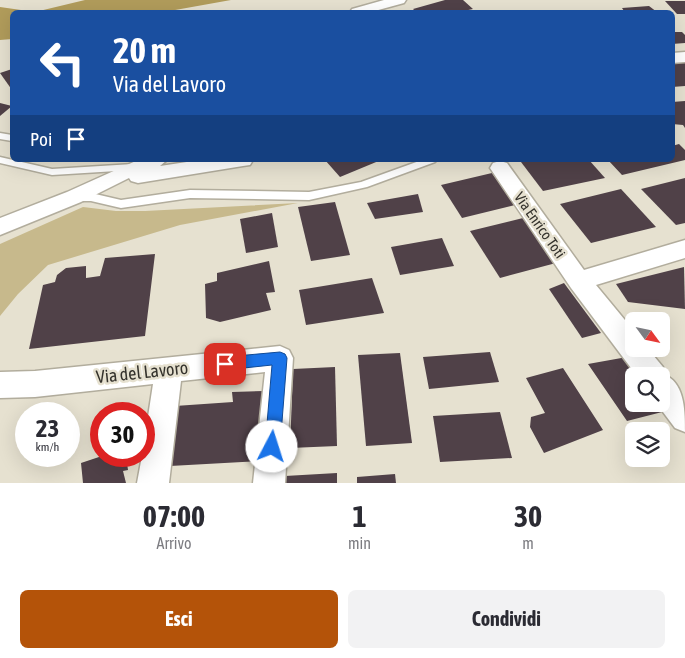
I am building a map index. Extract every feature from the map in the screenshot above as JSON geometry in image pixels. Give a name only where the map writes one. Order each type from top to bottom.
[{"type":"street","points":[[364,10],[399,0]]},
{"type":"street","points":[[0,227],[135,167],[209,163]]},
{"type":"street","points":[[80,193],[164,164]]},
{"type":"street","name":"Via Enrico Toti","points":[[500,168],[579,281],[646,367]]},
{"type":"street","points":[[579,281],[685,249]]},
{"type":"street","name":"Via del Lavoro","points":[[0,385],[35,384],[280,358],[269,483]]},
{"type":"street","points":[[154,483],[169,369]]},
{"type":"street","points":[[670,399],[685,418]]},
{"type":"lane","points":[[0,160],[52,172],[135,167]]},
{"type":"lane","points":[[80,193],[122,204],[190,194],[309,196],[363,185],[426,162]]},
{"type":"shaded area","points":[[85,0],[231,0],[175,10],[43,10]]},
{"type":"shaded area","points":[[0,7],[21,10],[10,10],[10,39],[0,40]]},
{"type":"shaded area","points":[[298,203],[180,225],[48,265],[18,294],[0,316],[0,244],[83,207],[116,211],[145,211]]},
{"type":"building","points":[[445,0],[463,0],[473,9],[414,10]]},
{"type":"building","points":[[665,1],[685,1],[685,14],[677,14]]},
{"type":"building","points":[[649,6],[654,10],[623,10],[622,8]]},
{"type":"building","points":[[675,32],[682,32],[685,35],[685,43],[675,44]]},
{"type":"building","points":[[675,62],[685,62],[685,86],[675,87]]},
{"type":"building","points":[[10,70],[10,87],[0,73]]},
{"type":"building","points":[[685,101],[685,128],[683,125],[675,124],[675,102]]},
{"type":"building","points":[[0,103],[10,106],[10,108],[0,116]]},
{"type":"building","points":[[679,144],[685,150],[685,160],[622,175],[610,162],[675,162],[675,145]]},
{"type":"building","points":[[327,162],[376,162],[340,177]]},
{"type":"building","points":[[521,162],[591,162],[605,178],[543,191]]},
{"type":"building","points":[[492,173],[515,205],[462,218],[441,185]]},
{"type":"building","points":[[685,178],[685,223],[676,225],[641,189]]},
{"type":"building","points":[[621,189],[656,227],[591,243],[560,204]]},
{"type":"building","points":[[418,194],[423,212],[375,219],[367,203]]},
{"type":"building","points":[[335,202],[350,255],[311,261],[298,207]]},
{"type":"building","points":[[272,213],[278,247],[246,253],[240,219]]},
{"type":"building","points":[[523,218],[556,263],[500,278],[470,231]]},
{"type":"building","points":[[442,238],[454,266],[400,275],[391,247]]},
{"type":"building","points":[[155,254],[145,336],[29,349],[43,285],[55,282],[57,275],[66,268],[86,266],[86,278],[100,276],[105,258]]},
{"type":"building","points":[[269,261],[275,292],[266,293],[271,310],[220,322],[206,318],[205,284],[217,281],[217,273]]},
{"type":"building","points":[[684,267],[685,309],[628,302],[616,284]]},
{"type":"building","points":[[372,278],[384,313],[306,325],[299,290]]},
{"type":"building","points":[[564,283],[601,333],[582,338],[549,289]]},
{"type":"building","points":[[490,352],[499,382],[429,389],[423,357]]},
{"type":"building","points":[[400,353],[412,443],[366,446],[358,355]]},
{"type":"building","points":[[628,358],[635,367],[625,367],[625,412],[662,412],[627,421],[588,364]]},
{"type":"building","points":[[335,367],[337,446],[290,448],[293,369]]},
{"type":"building","points":[[563,368],[603,430],[544,453],[530,427],[531,417],[545,413],[526,378]]},
{"type":"building","points":[[264,391],[261,461],[170,466],[175,406],[233,402],[232,392]]},
{"type":"building","points":[[500,412],[512,458],[440,462],[433,416]]},
{"type":"building","points":[[90,460],[90,467],[128,467],[128,470],[123,471],[126,483],[83,483],[81,463]]},
{"type":"building","points":[[337,473],[337,483],[285,483],[285,476]]},
{"type":"building","points":[[395,474],[396,483],[357,483],[357,477]]},
{"type":"route","points":[[225,364],[280,358],[272,447]]}]
